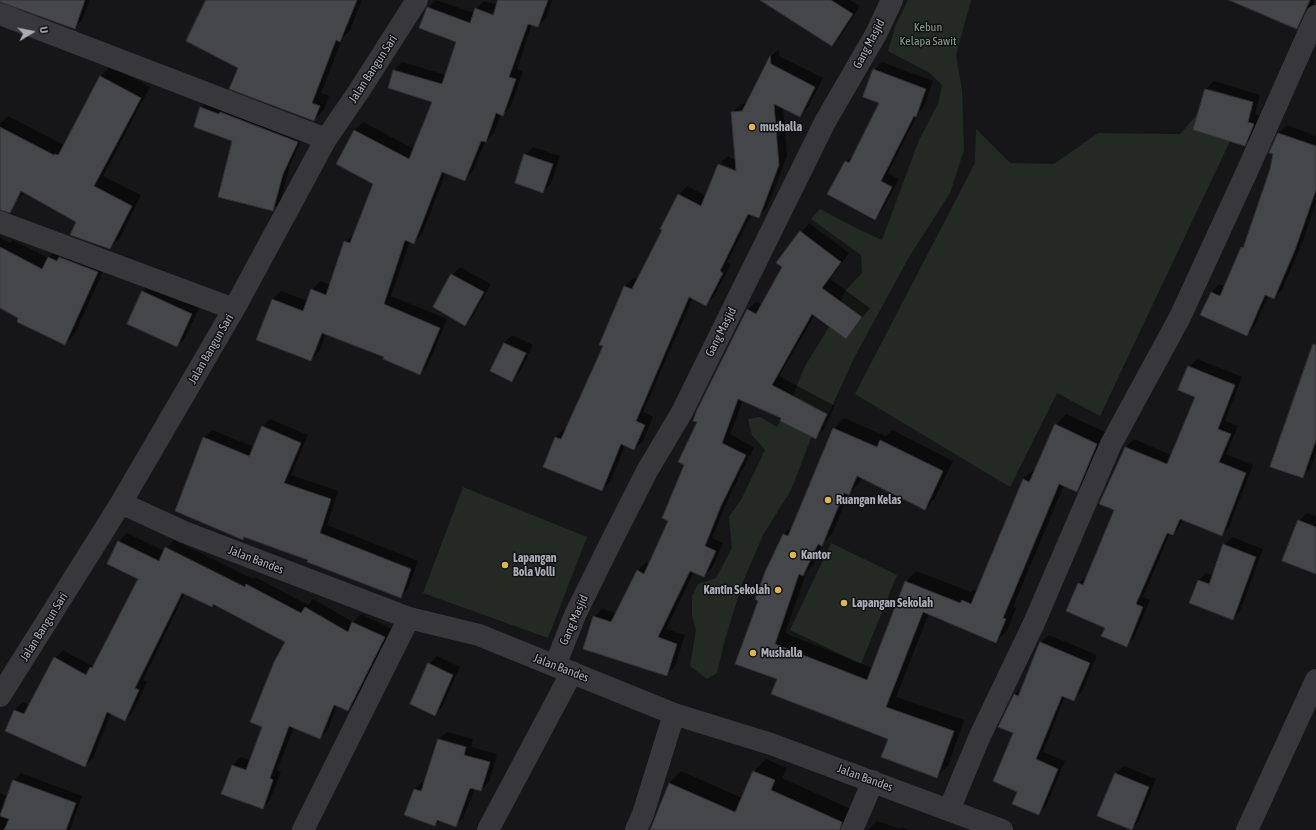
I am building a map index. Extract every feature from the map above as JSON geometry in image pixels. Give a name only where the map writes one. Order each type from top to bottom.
[{"type":"street","name":"Jalan Bangun Sari","points":[[0,696],[121,503],[234,310],[326,139],[359,91],[417,0]]},
{"type":"street","name":"Gang Masjid","points":[[488,830],[563,669],[575,615],[646,471],[682,412],[825,122],[876,34],[892,0]]},
{"type":"street","points":[[0,14],[326,139]]},
{"type":"street","points":[[949,810],[979,738],[1034,623],[1112,444],[1180,317],[1316,16]]},
{"type":"street","points":[[0,222],[234,310]]},
{"type":"street","name":"Jalan Bandes","points":[[121,503],[184,532],[409,618],[479,635],[674,714],[771,744],[1002,830]]},
{"type":"street","points":[[303,830],[409,618]]},
{"type":"street","points":[[1247,830],[1316,680]]},
{"type":"street","points":[[636,830],[643,814],[674,714]]},
{"type":"street","points":[[852,830],[873,781]]},
{"type":"green space","name":"Kebun Kelapa Sawit","points":[[908,0],[971,0],[956,55],[962,90],[964,150],[950,193],[909,257],[854,358],[828,415],[811,438],[791,490],[763,535],[742,584],[724,643],[717,673],[707,679],[690,666],[696,630],[692,616],[692,596],[698,584],[716,578],[732,548],[729,517],[742,498],[765,450],[752,435],[748,419],[760,417],[777,427],[787,411],[804,368],[829,327],[845,291],[862,273],[861,255],[811,219],[820,209],[882,240],[919,140],[938,104],[942,85],[930,73],[888,51],[895,27]]},
{"type":"green space","points":[[1209,88],[1249,101],[1100,416],[1057,393],[1010,487],[855,394],[975,163],[976,129],[1010,163],[1054,164],[1098,133],[1180,134],[1206,104]]},
{"type":"green space","name":"Lapangan Bola Volli","points":[[463,487],[587,537],[548,638],[423,593]]},
{"type":"green space","name":"Lapangan Sekolah","points":[[831,543],[897,575],[861,664],[790,630]]},
{"type":"building","points":[[0,0],[85,0],[75,29],[0,2]]},
{"type":"building","points":[[206,0],[357,0],[340,42],[336,40],[312,103],[320,106],[314,121],[229,89],[238,68],[186,41]]},
{"type":"building","points":[[498,0],[548,0],[538,27],[528,24],[509,77],[516,79],[503,116],[496,113],[486,142],[481,141],[465,181],[442,172],[414,244],[405,240],[384,304],[440,328],[420,375],[383,359],[384,357],[322,333],[311,361],[256,340],[272,299],[303,311],[311,289],[326,295],[344,241],[350,243],[373,184],[336,164],[354,130],[409,159],[432,102],[388,88],[393,70],[442,84],[456,42],[419,28],[427,7],[470,23],[475,8],[493,15]]},
{"type":"building","points":[[760,0],[831,0],[853,14],[832,46]]},
{"type":"building","points":[[1229,0],[1310,0],[1297,29]]},
{"type":"building","points":[[770,56],[771,64],[815,87],[800,117],[774,104],[779,165],[759,218],[748,214],[720,271],[723,273],[706,306],[689,297],[636,421],[645,425],[634,450],[621,444],[602,491],[543,467],[555,437],[561,439],[603,346],[599,345],[624,286],[632,289],[662,230],[660,229],[678,194],[701,206],[718,164],[736,171],[731,112],[742,111]]},
{"type":"building","points":[[873,69],[926,89],[916,117],[914,116],[881,181],[892,187],[875,220],[827,194],[845,161],[849,163],[879,103],[863,97]]},
{"type":"building","points":[[100,76],[141,98],[94,186],[132,206],[110,249],[70,235],[76,222],[21,191],[10,213],[0,210],[0,127],[54,155],[58,155]]},
{"type":"building","points":[[1205,89],[1253,102],[1248,122],[1254,124],[1245,146],[1193,130]]},
{"type":"building","points":[[200,107],[219,114],[220,112],[298,142],[283,174],[273,211],[218,197],[232,141],[194,127]]},
{"type":"building","points":[[1278,133],[1316,146],[1316,190],[1295,250],[1274,299],[1265,295],[1247,336],[1200,315],[1211,292],[1220,296],[1241,247],[1243,248],[1270,169],[1273,154],[1269,153]]},
{"type":"building","points":[[524,154],[553,164],[543,193],[515,183]]},
{"type":"building","points":[[800,231],[841,262],[822,288],[862,317],[846,339],[812,314],[772,385],[827,414],[816,439],[780,421],[781,418],[738,399],[722,443],[746,455],[721,506],[705,546],[716,551],[704,577],[690,571],[658,637],[677,644],[667,676],[583,649],[593,616],[611,622],[637,570],[644,574],[668,521],[662,518],[684,465],[678,462],[697,422],[693,421],[697,410],[747,309],[756,314],[782,267],[776,263]]},
{"type":"building","points":[[0,247],[42,269],[48,257],[57,261],[59,257],[98,272],[65,345],[17,322],[18,318],[0,308]]},
{"type":"building","points":[[451,274],[484,292],[465,326],[433,307]]},
{"type":"building","points":[[142,291],[192,314],[177,347],[127,324]]},
{"type":"building","points":[[504,343],[526,353],[512,382],[490,371]]},
{"type":"building","points":[[1313,344],[1316,345],[1316,440],[1303,478],[1270,467]]},
{"type":"building","points":[[1188,366],[1235,385],[1218,429],[1231,434],[1219,462],[1246,473],[1222,536],[1180,519],[1173,535],[1167,533],[1136,604],[1143,607],[1127,647],[1101,636],[1105,628],[1066,611],[1078,583],[1083,585],[1114,510],[1099,504],[1125,447],[1167,464],[1195,397],[1178,390]]},
{"type":"building","points":[[1055,424],[1097,444],[1077,492],[1059,484],[1003,618],[1006,619],[996,643],[923,612],[886,707],[954,731],[937,778],[881,757],[888,739],[771,694],[777,679],[735,664],[758,601],[755,599],[765,572],[783,534],[788,536],[833,428],[877,447],[880,440],[943,471],[925,510],[857,476],[849,495],[844,493],[822,546],[818,544],[803,576],[799,574],[775,644],[867,680],[905,581],[960,603],[962,600],[971,604],[1023,479],[1029,482]]},
{"type":"building","points":[[262,426],[301,443],[284,483],[331,499],[320,533],[411,569],[401,598],[307,562],[308,560],[244,537],[243,540],[175,511],[203,437],[249,456]]},
{"type":"building","points":[[1298,520],[1316,527],[1316,574],[1282,561]]},
{"type":"building","points":[[118,541],[159,561],[165,547],[245,587],[246,584],[301,613],[305,607],[348,632],[352,622],[385,637],[348,711],[334,705],[320,739],[289,726],[270,778],[273,780],[263,809],[221,794],[232,765],[246,770],[262,727],[250,722],[274,662],[285,642],[213,604],[212,607],[182,593],[135,688],[139,690],[125,721],[107,712],[85,767],[5,731],[14,710],[24,714],[54,657],[86,675],[90,667],[92,668],[138,579],[107,564]]},
{"type":"building","points":[[1223,544],[1256,557],[1233,620],[1189,603],[1198,580],[1209,584]]},
{"type":"building","points":[[1040,642],[1090,663],[1074,701],[1062,696],[1036,759],[1058,769],[1039,815],[1012,804],[1017,792],[993,781],[1013,733],[998,727],[1014,694],[1018,696]]},
{"type":"building","points":[[428,663],[453,675],[435,716],[410,704]]},
{"type":"building","points":[[438,739],[466,747],[464,755],[490,762],[481,791],[470,788],[456,827],[437,820],[435,826],[404,815],[414,789],[421,791]]},
{"type":"building","points":[[753,771],[775,780],[771,790],[842,822],[840,830],[650,830],[669,783],[735,812]]},
{"type":"building","points":[[1115,773],[1149,787],[1132,830],[1097,816]]},
{"type":"building","points":[[13,780],[76,803],[66,830],[4,830],[9,819],[0,816]]},
{"type":"place","name":"mushalla","points":[[752,127]]},
{"type":"place","name":"Ruangan Kelas","points":[[828,500]]},
{"type":"place","name":"Kantor","points":[[793,555]]},
{"type":"place","name":"Lapangan Bola Volli","points":[[505,565]]},
{"type":"place","name":"Kantin Sekolah","points":[[778,590]]},
{"type":"place","name":"Lapangan Sekolah","points":[[844,603]]},
{"type":"place","name":"Mushalla","points":[[753,653]]}]
